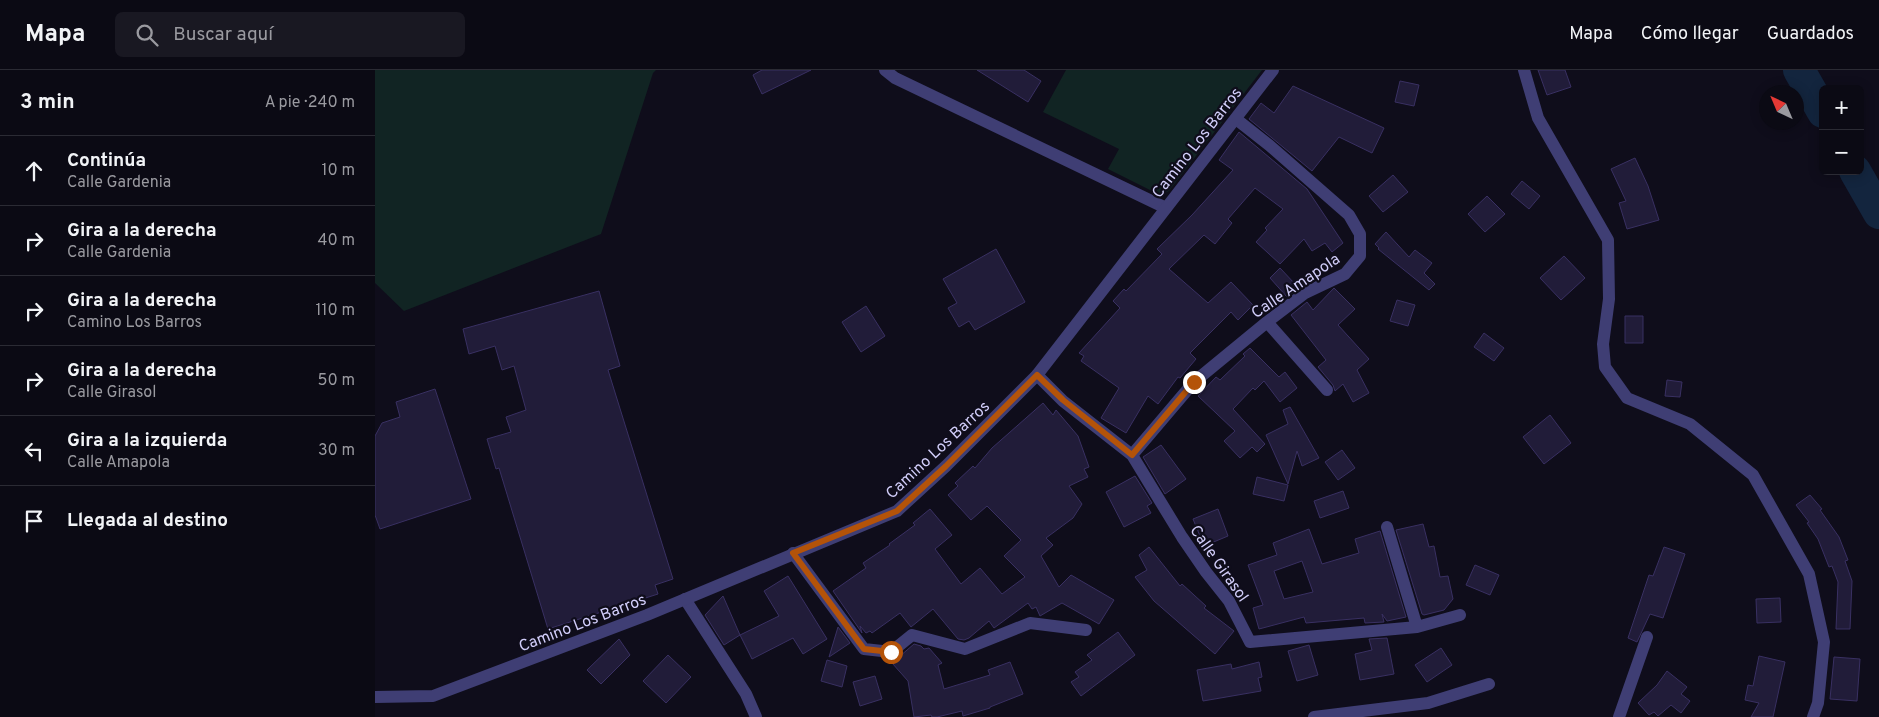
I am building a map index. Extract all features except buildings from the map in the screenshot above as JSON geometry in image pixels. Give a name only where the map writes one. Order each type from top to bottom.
[{"type":"street","points":[[885,70],[895,78],[1166,208]]},
{"type":"street","name":"Camino Los Barros","points":[[375,697],[433,696],[647,616],[793,553],[897,511],[946,466],[1037,375],[1273,70]]},
{"type":"street","points":[[1524,70],[1538,118],[1608,240],[1609,299],[1603,344],[1605,368],[1627,398],[1690,424],[1753,475],[1809,574],[1825,642],[1818,703],[1813,717]]},
{"type":"street","name":"Calle Amapola","points":[[1132,455],[1194,382],[1305,293],[1345,274],[1361,256],[1360,234],[1349,215],[1269,145],[1236,119]]},
{"type":"street","points":[[1267,322],[1327,390]]},
{"type":"street","name":"Calle Girasol","points":[[1037,375],[1063,400],[1132,455],[1182,537],[1229,601],[1250,642],[1417,628],[1460,615]]},
{"type":"street","points":[[1387,528],[1417,628]]},
{"type":"street","points":[[793,553],[864,649],[891,652],[912,635],[965,649],[1029,623],[1086,630]]},
{"type":"street","points":[[685,600],[746,694],[756,717]]},
{"type":"street","points":[[1619,717],[1647,637]]},
{"type":"street","points":[[1314,717],[1428,703],[1489,684]]},
{"type":"green space","points":[[375,70],[656,70],[653,73],[601,234],[404,311],[375,283]]},
{"type":"green space","points":[[1066,70],[1262,70],[1169,191],[1163,194],[1156,193],[1108,169],[1119,149],[1043,112]]},
{"type":"waterway","points":[[1799,70],[1819,105]]},
{"type":"waterway","points":[[1857,175],[1879,213]]},
{"type":"route","points":[[891,652],[864,649],[793,553],[897,511],[946,466],[1037,375],[1063,400],[1132,455],[1194,382]]}]
